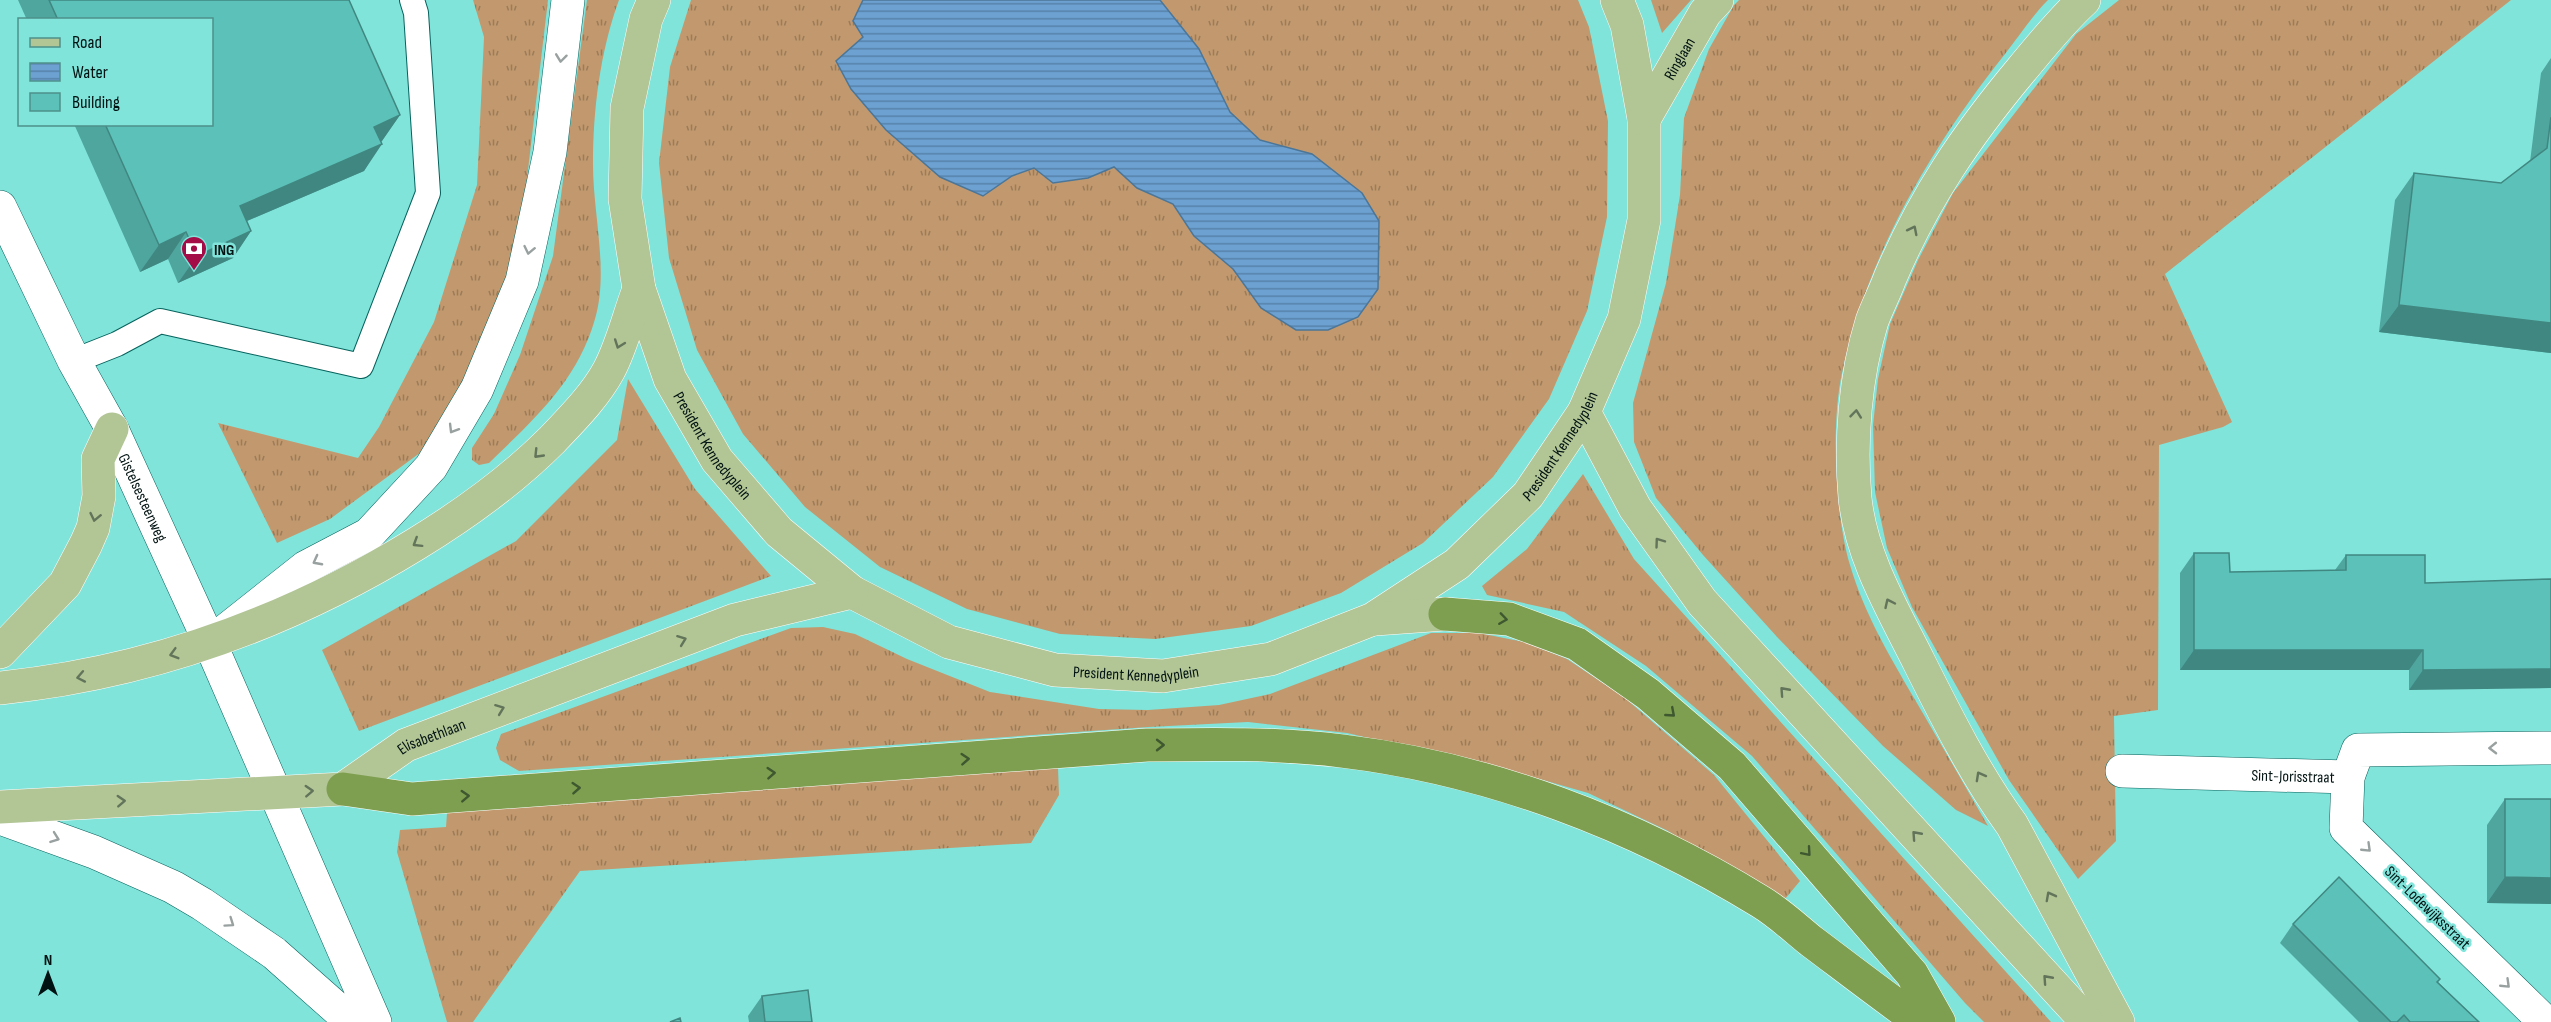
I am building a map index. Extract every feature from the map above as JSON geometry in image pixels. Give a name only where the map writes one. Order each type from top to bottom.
[{"type":"highway","points":[[1445,614],[1509,619],[1577,644],[1648,694],[1732,766],[1912,974],[1938,1022]]},
{"type":"highway","points":[[343,789],[412,799],[1148,745],[1249,744],[1343,751],[1453,771],[1559,802],[1652,842],[1763,903],[1920,1022]]},
{"type":"main road","points":[[210,643],[306,567],[369,534],[430,467],[477,389],[522,281],[550,152],[568,0]]},
{"type":"main road","name":"President Kennedyplein","points":[[654,0],[646,19],[627,108],[625,199],[639,289],[670,379],[717,460],[779,532],[852,592],[949,642],[1054,670],[1164,676],[1271,659],[1373,619],[1457,564],[1528,495],[1584,412],[1624,319],[1644,220],[1644,119],[1627,25],[1617,0]]},
{"type":"main road","name":"Ringlaan","points":[[1644,119],[1705,13],[1717,0]]},
{"type":"main road","points":[[2085,0],[2064,18],[1989,108],[1938,182],[1902,250],[1872,321],[1860,377],[1855,424],[1855,499],[1868,557],[1895,615],[1949,721],[1993,799],[2012,825],[2118,1022]]},
{"type":"main road","name":"Gistelsesteenweg","points":[[0,207],[74,361],[112,429],[210,643],[375,1022]]},
{"type":"main road","points":[[0,688],[44,684],[112,670],[210,643],[261,624],[365,575],[467,512],[526,466],[579,412],[609,370],[639,289]]},
{"type":"main road","points":[[1584,412],[1635,508],[1702,602],[2087,1022]]},
{"type":"main road","points":[[0,652],[65,584],[86,544],[93,528],[99,496],[98,459],[112,429]]},
{"type":"main road","name":"Elisabethlaan","points":[[343,789],[406,745],[735,620],[852,592]]},
{"type":"main road","points":[[1373,619],[1445,614]]},
{"type":"main road","name":"Sint-Jorisstraat","points":[[2122,771],[2348,777],[2358,750],[2551,748]]},
{"type":"main road","name":"Sint-Lodewijksstraat","points":[[2348,777],[2346,828],[2545,1022]]},
{"type":"main road","points":[[0,807],[343,789]]},
{"type":"main road","points":[[0,818],[94,852],[192,898],[274,953],[352,1022]]},
{"type":"lane","points":[[74,361],[117,344],[160,321],[361,366],[428,193],[417,13],[412,0]]},
{"type":"green space","points":[[473,0],[548,0],[520,238],[510,273],[470,376],[428,447],[330,519],[277,543],[218,423],[358,458],[379,427],[434,322],[477,185],[484,37]]},
{"type":"green space","points":[[587,0],[619,0],[602,61],[594,123],[593,165],[601,263],[599,301],[595,319],[577,362],[552,398],[489,463],[479,465],[472,460],[472,448],[494,414],[520,355],[553,256]]},
{"type":"green space","points":[[691,0],[1578,0],[1589,27],[1608,121],[1607,217],[1587,311],[1549,399],[1493,477],[1423,543],[1341,593],[1251,626],[1155,639],[1060,634],[967,609],[880,567],[805,507],[743,434],[697,350],[669,258],[659,163],[670,67]]},
{"type":"green space","points":[[1651,0],[1691,0],[1662,33]]},
{"type":"green space","points":[[1739,0],[2048,0],[2026,26],[1952,127],[1905,204],[1885,245],[1853,330],[1842,373],[1836,417],[1836,469],[1841,521],[1856,583],[1886,650],[1988,826],[1956,810],[1883,746],[1778,638],[1703,555],[1656,498],[1634,442],[1633,403],[1666,283],[1680,195],[1684,118],[1709,49]]},
{"type":"green space","points":[[2119,0],[2511,0],[2165,274],[2232,422],[2223,427],[2159,445],[2158,710],[2114,716],[2116,841],[2078,879],[2009,780],[1912,607],[1887,548],[1875,492],[1873,425],[1878,379],[1890,324],[1918,260],[1953,193],[2076,34]]},
{"type":"green space","points":[[628,379],[695,489],[771,576],[359,731],[322,650],[516,541],[617,440]]},
{"type":"green space","points":[[1583,474],[1634,559],[2051,1022],[1984,1022],[1965,1003],[1752,756],[1646,666],[1564,612],[1487,595],[1482,586],[1527,549]]},
{"type":"green space","points":[[823,627],[855,634],[907,659],[990,692],[1099,709],[1148,710],[1219,705],[1270,694],[1431,633],[1479,633],[1524,642],[1567,659],[1625,698],[1714,775],[1800,881],[1785,899],[1666,830],[1588,793],[1508,770],[1347,733],[1248,722],[519,771],[500,760],[496,748],[501,734],[791,628]]},
{"type":"green space","points":[[1058,767],[1059,795],[1031,843],[580,871],[473,1022],[447,1022],[397,852],[400,830],[446,827],[447,813]]},
{"type":"water","points":[[863,0],[1160,0],[1199,49],[1230,112],[1260,140],[1312,154],[1362,193],[1379,221],[1378,289],[1358,317],[1328,330],[1296,330],[1261,308],[1233,269],[1194,236],[1173,204],[1137,188],[1114,167],[1088,178],[1053,183],[1034,168],[1012,176],[983,196],[940,177],[886,130],[851,89],[836,61],[863,37],[853,21]]},
{"type":"building","points":[[49,0],[349,0],[400,115],[374,127],[382,144],[240,206],[251,231],[197,256],[186,232],[159,245],[106,126],[213,126],[213,18],[57,18]]},
{"type":"building","points":[[2551,117],[2551,323],[2399,305],[2414,173],[2501,183],[2547,148]]},
{"type":"building","points":[[2194,553],[2229,553],[2230,572],[2346,570],[2346,555],[2425,555],[2425,583],[2551,579],[2551,669],[2423,670],[2423,650],[2194,650]]},
{"type":"building","points":[[2505,799],[2551,799],[2551,878],[2505,877]]},
{"type":"building","points":[[2339,877],[2440,979],[2437,982],[2479,1022],[2410,1022],[2404,1015],[2397,1022],[2391,1022],[2293,924]]},
{"type":"building","points":[[808,990],[812,1022],[765,1022],[762,996]]},
{"type":"place","name":"ING","points":[[194,272]]}]
